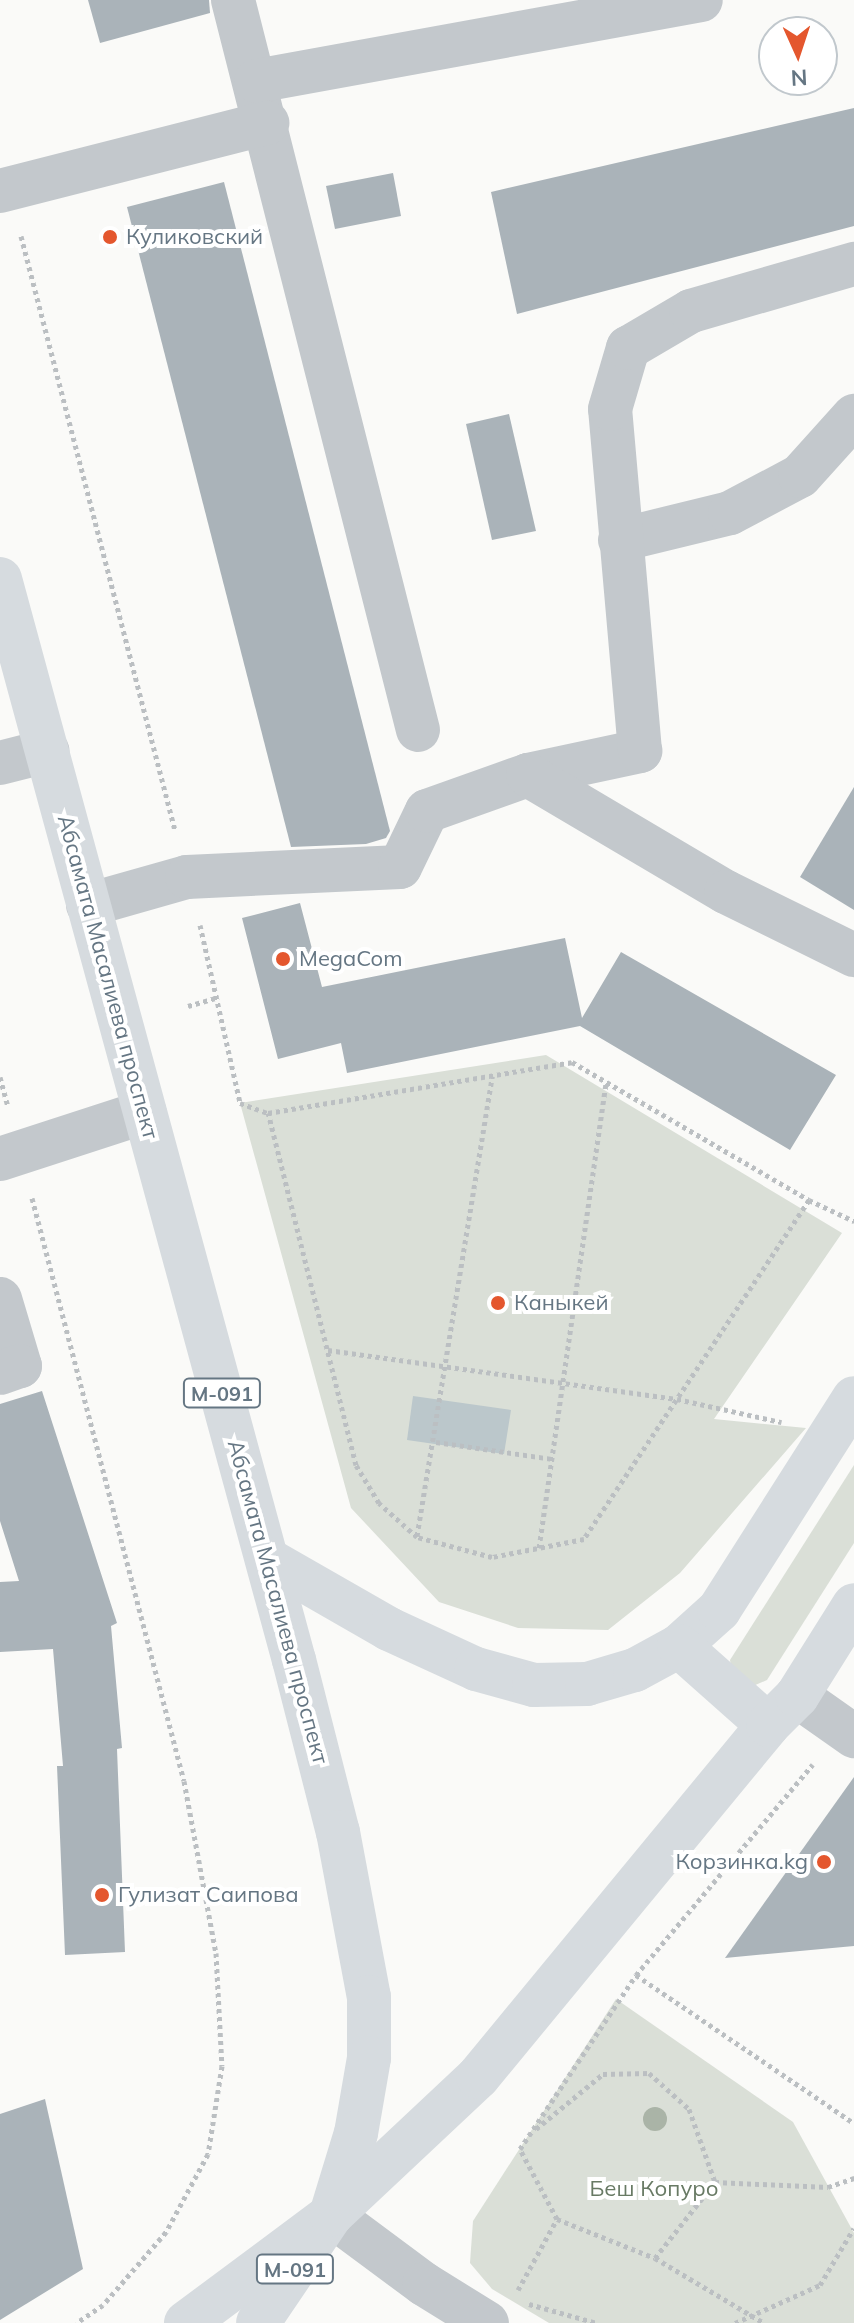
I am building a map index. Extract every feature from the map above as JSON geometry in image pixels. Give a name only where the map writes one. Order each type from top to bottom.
[{"type":"main road","name":"Абсамата Масалиева проспект","points":[[0,579],[267,1559],[338,1832],[369,1997],[367,2073],[356,2133],[331,2215]]},
{"type":"main road","points":[[267,1559],[389,1629],[476,1669],[534,1685],[599,1680],[635,1670],[679,1646],[719,1610],[761,1552],[854,1398]]},
{"type":"main road","points":[[186,2323],[331,2215],[478,2077],[783,1710],[854,1605]]},
{"type":"main road","points":[[679,1646],[783,1710]]},
{"type":"main road","name":"М-091","points":[[258,2323],[331,2215]]},
{"type":"street","points":[[233,0],[267,123],[337,424],[418,730]]},
{"type":"street","points":[[256,81],[701,0]]},
{"type":"street","points":[[4,190],[267,123]]},
{"type":"street","points":[[88,905],[187,877],[400,867],[427,811],[528,775],[640,751],[610,409],[628,348],[691,311],[854,264]]},
{"type":"street","points":[[620,540],[730,513],[800,476],[854,416]]},
{"type":"street","points":[[0,763],[47,751]]},
{"type":"street","points":[[528,775],[726,892],[854,955]]},
{"type":"street","points":[[10,1155],[145,1112]]},
{"type":"street","points":[[0,1299],[20,1366],[0,1373]]},
{"type":"street","points":[[783,1710],[849,1732]]},
{"type":"street","points":[[331,2215],[424,2284],[508,2309]]},
{"type":"path","points":[[4,190],[219,997],[240,1103],[268,1113],[572,1062],[809,1200],[854,1221]]},
{"type":"path","points":[[188,1006],[219,997]]},
{"type":"path","points":[[417,1537],[436,1442],[492,1076]]},
{"type":"path","points":[[0,1077],[10,1155],[184,1781],[216,1953],[222,2066],[208,2154],[166,2232],[103,2305],[76,2323]]},
{"type":"path","points":[[539,1548],[606,1081]]},
{"type":"path","points":[[268,1113],[356,1465],[379,1503],[417,1537],[492,1557],[584,1539],[809,1200]]},
{"type":"path","points":[[328,1350],[677,1399],[792,1425]]},
{"type":"path","points":[[436,1442],[552,1459]]},
{"type":"path","points":[[764,2323],[655,2258],[557,2219],[520,2149],[636,1975],[849,1732]]},
{"type":"path","points":[[636,1975],[854,2123]]},
{"type":"path","points":[[530,2134],[603,2074],[649,2073],[689,2109],[715,2182]]},
{"type":"path","points":[[715,2182],[828,2187],[854,2178]]},
{"type":"path","points":[[655,2258],[715,2182]]},
{"type":"path","points":[[557,2219],[508,2309],[597,2323]]},
{"type":"path","points":[[735,2323],[820,2285],[854,2228]]},
{"type":"green space","points":[[546,1055],[842,1233],[714,1419],[806,1428],[680,1573],[608,1630],[518,1628],[439,1602],[351,1508],[240,1103]]},
{"type":"green space","points":[[854,1465],[854,1543],[767,1680],[753,1686],[732,1672],[730,1660]]},
{"type":"green space","name":"Беш Копуро","points":[[616,1999],[793,2122],[854,2233],[854,2323],[549,2323],[492,2289],[470,2263],[473,2221]]},
{"type":"shaded area","points":[[413,1396],[511,1410],[504,1454],[407,1440]]},
{"type":"building","points":[[88,0],[209,0],[210,13],[100,43]]},
{"type":"building","points":[[854,108],[854,226],[517,314],[491,192]]},
{"type":"building","points":[[393,173],[401,216],[335,229],[326,186]]},
{"type":"building","points":[[224,182],[390,831],[386,838],[366,844],[291,847],[127,207]]},
{"type":"building","points":[[509,414],[536,531],[492,540],[466,424]]},
{"type":"building","points":[[854,787],[854,910],[800,877]]},
{"type":"building","points":[[300,903],[322,987],[565,938],[582,1018],[621,952],[836,1075],[790,1150],[580,1026],[347,1073],[341,1043],[278,1059],[242,918]]},
{"type":"building","points":[[42,1391],[117,1623],[111,1626],[122,1748],[117,1749],[125,1952],[65,1955],[57,1766],[63,1766],[53,1649],[0,1652],[0,1582],[19,1581],[0,1521],[0,1404]]},
{"type":"building","name":"Корзинка.kg","points":[[854,1777],[854,1946],[725,1958]]},
{"type":"building","points":[[45,2099],[83,2269],[0,2320],[0,2114]]},
{"type":"place","name":"Куликовский","points":[[110,237]]},
{"type":"place","name":"MegaCom","points":[[283,959]]},
{"type":"place","name":"Каныкей","points":[[498,1303]]},
{"type":"place","name":"Корзинка.kg","points":[[824,1862]]},
{"type":"place","name":"Гулизат Саипова","points":[[102,1895]]}]
